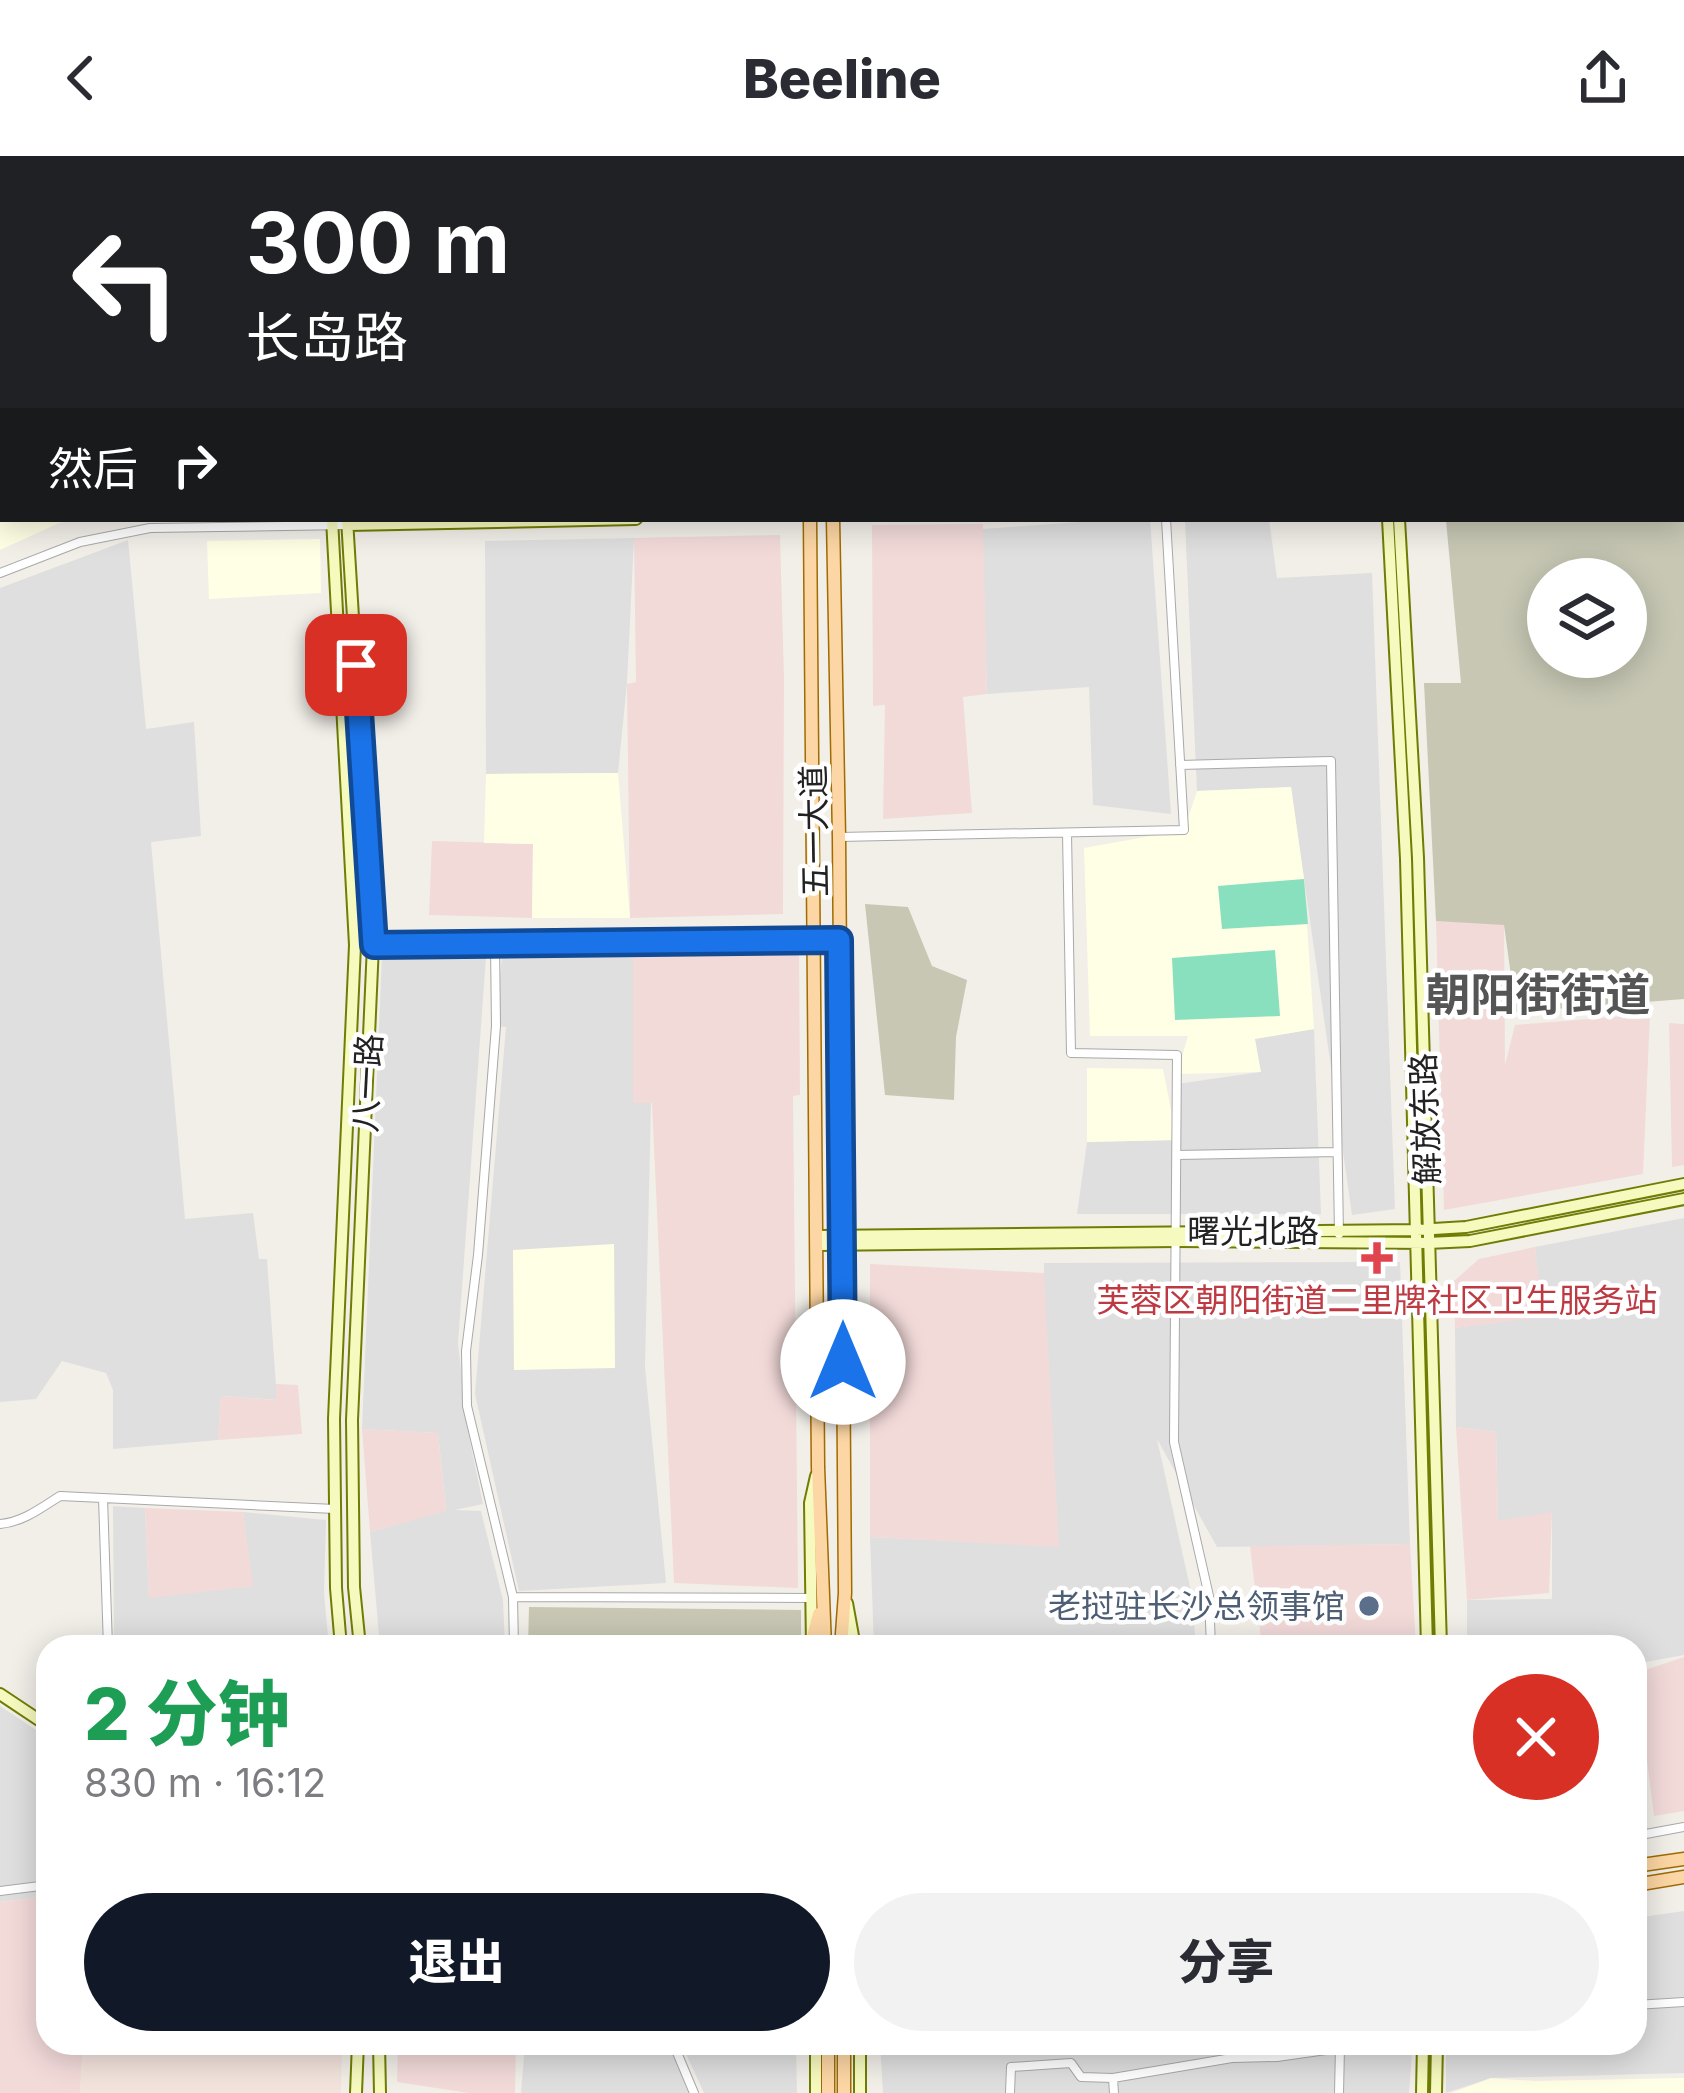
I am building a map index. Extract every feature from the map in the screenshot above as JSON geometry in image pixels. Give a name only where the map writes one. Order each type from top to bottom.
[{"type":"main road","name":"八一路","points":[[332,522],[355,945],[334,1419],[340,1635]]},
{"type":"main road","name":"八一路","points":[[348,522],[374,945],[352,1420],[359,1635]]},
{"type":"main road","name":"五一大道","points":[[810,522],[819,1635]]},
{"type":"main road","name":"五一大道","points":[[833,522],[845,1593],[842,1635]]},
{"type":"main road","name":"解放东路","points":[[1388,522],[1440,1635]]},
{"type":"main road","name":"解放东路","points":[[1400,522],[1418,858],[1422,1229]]},
{"type":"main road","points":[[374,945],[839,940]]},
{"type":"main road","name":"曙光北路","points":[[818,1240],[1339,1236],[1466,1227],[1684,1184]]},
{"type":"main road","name":"曙光北路","points":[[1339,1236],[1423,1244],[1470,1240],[1684,1199]]},
{"type":"main road","name":"解放东路","points":[[1423,1244],[1427,1635]]},
{"type":"main road","points":[[845,1593],[853,1635]]},
{"type":"main road","points":[[0,1694],[36,1718]]},
{"type":"main road","points":[[1647,1865],[1684,1859]]},
{"type":"main road","points":[[1647,1883],[1684,1877]]},
{"type":"main road","points":[[356,2093],[358,2055]]},
{"type":"main road","points":[[379,2055],[380,2093]]},
{"type":"main road","points":[[815,2055],[816,2093]]},
{"type":"main road","points":[[828,2055],[829,2093]]},
{"type":"main road","points":[[844,2055],[844,2093]]},
{"type":"main road","points":[[860,2055],[860,2093]]},
{"type":"main road","points":[[1422,2093],[1423,2055]]},
{"type":"main road","points":[[1436,2093],[1437,2055]]},
{"type":"street","points":[[0,573],[80,542],[150,527],[348,522]]},
{"type":"street","points":[[839,837],[1184,830],[1166,522]]},
{"type":"street","points":[[1180,765],[1331,760],[1339,1236]]},
{"type":"street","points":[[1067,832],[1071,1053],[1178,1055],[1174,1442],[1209,1596],[1211,1635]]},
{"type":"street","points":[[495,944],[496,1026],[466,1351],[466,1406],[513,1598],[514,1635]]},
{"type":"street","points":[[1177,1155],[1338,1153]]},
{"type":"street","points":[[0,1524],[12,1523],[60,1496],[335,1509]]},
{"type":"street","points":[[103,1498],[108,1635]]},
{"type":"street","points":[[513,1598],[817,1597]]},
{"type":"street","points":[[1647,1834],[1684,1827]]},
{"type":"street","points":[[0,1891],[36,1886]]},
{"type":"street","points":[[1647,2005],[1684,2002]]},
{"type":"street","points":[[678,2055],[694,2093]]},
{"type":"street","points":[[1010,2093],[1011,2067],[1071,2063],[1081,2077],[1113,2078],[1272,2055]]},
{"type":"street","points":[[1339,2093],[1340,2055]]},
{"type":"street","points":[[1113,2078],[1114,2093]]},
{"type":"shaded area","points":[[0,522],[64,522],[59,523],[0,550]]},
{"type":"shaded area","points":[[1150,522],[1171,814],[1093,805],[1089,687],[987,694],[982,529]]},
{"type":"shaded area","points":[[1185,522],[1269,522],[1277,578],[1372,573],[1395,1209],[1352,1215],[1291,787],[1197,791]]},
{"type":"shaded area","points":[[1446,522],[1684,522],[1684,999],[1516,1012],[1504,925],[1436,921],[1424,683],[1461,683]]},
{"type":"shaded area","points":[[983,524],[987,694],[963,697],[972,813],[883,819],[885,705],[873,706],[872,525]]},
{"type":"shaded area","points":[[780,535],[783,914],[630,918],[627,684],[636,682],[634,538]]},
{"type":"shaded area","points":[[634,538],[618,773],[486,774],[485,541]]},
{"type":"shaded area","points":[[320,539],[321,593],[209,599],[207,541]]},
{"type":"shaded area","points":[[128,540],[146,729],[194,722],[201,836],[151,842],[185,1219],[253,1213],[259,1259],[267,1259],[277,1400],[221,1396],[218,1440],[113,1449],[113,1390],[106,1373],[62,1361],[36,1399],[0,1402],[0,588]]},
{"type":"shaded area","points":[[618,773],[630,918],[532,918],[533,844],[484,843],[486,774]]},
{"type":"shaded area","points":[[1291,787],[1304,879],[1314,1029],[1255,1039],[1261,1072],[1177,1074],[1188,1036],[1090,1036],[1084,848],[1184,830],[1197,791]]},
{"type":"shaded area","points":[[432,841],[533,844],[532,918],[429,915]]},
{"type":"shaded area","points":[[865,904],[908,907],[932,966],[967,980],[956,1037],[954,1100],[885,1095]]},
{"type":"shaded area","points":[[1436,921],[1504,924],[1505,1065],[1515,1025],[1650,1014],[1643,1174],[1444,1210]]},
{"type":"shaded area","points":[[799,947],[800,1095],[793,1096],[798,1588],[674,1583],[652,1103],[633,1103],[633,954]]},
{"type":"shaded area","points":[[633,954],[633,1102],[651,1102],[645,1367],[666,1583],[519,1591],[475,1394],[506,1027],[496,1026],[502,956]]},
{"type":"shaded area","points":[[382,956],[486,957],[458,1343],[468,1432],[483,1504],[455,1510],[481,1511],[503,1600],[504,1635],[379,1635],[370,1532],[446,1510],[438,1433],[362,1429]]},
{"type":"shaded area","points":[[1669,1023],[1684,1024],[1684,1165],[1672,1167]]},
{"type":"shaded area","points":[[1314,1029],[1321,1214],[1077,1214],[1087,1142],[1176,1140],[1177,1084],[1260,1072],[1254,1039]]},
{"type":"shaded area","points":[[1087,1068],[1163,1069],[1177,1140],[1087,1142]]},
{"type":"shaded area","points":[[1684,1218],[1684,1655],[1647,1662],[1647,1635],[1467,1635],[1467,1600],[1552,1599],[1552,1513],[1498,1522],[1496,1432],[1456,1427],[1455,1328],[1542,1316],[1535,1247]]},
{"type":"shaded area","points":[[614,1244],[615,1368],[514,1370],[513,1250]]},
{"type":"shaded area","points":[[1535,1247],[1543,1317],[1455,1328],[1454,1281],[1479,1259]]},
{"type":"shaded area","points":[[1400,1262],[1410,1544],[1217,1547],[1157,1439],[1192,1596],[1195,1635],[874,1635],[870,1537],[1052,1546],[1044,1433],[1044,1263]]},
{"type":"shaded area","points":[[870,1264],[1044,1273],[1059,1547],[870,1537]]},
{"type":"shaded area","points":[[276,1384],[298,1385],[302,1434],[218,1440],[221,1396],[276,1400]]},
{"type":"shaded area","points":[[1456,1427],[1496,1432],[1498,1521],[1552,1512],[1549,1593],[1467,1600]]},
{"type":"shaded area","points":[[362,1429],[438,1433],[446,1511],[370,1532]]},
{"type":"shaded area","points":[[113,1506],[145,1508],[149,1597],[252,1586],[243,1512],[326,1520],[328,1635],[114,1635]]},
{"type":"shaded area","points":[[145,1508],[243,1512],[253,1586],[149,1598]]},
{"type":"shaded area","points":[[1410,1544],[1415,1635],[1261,1635],[1250,1546]]},
{"type":"shaded area","points":[[529,1607],[801,1610],[801,1635],[528,1635]]},
{"type":"shaded area","points":[[1684,1657],[1684,1811],[1654,1816],[1647,1760],[1647,1669]]},
{"type":"shaded area","points":[[0,1706],[36,1730],[36,1898],[0,1902]]},
{"type":"shaded area","points":[[36,1898],[36,2055],[82,2055],[80,2093],[0,2093],[0,1902]]},
{"type":"shaded area","points":[[1684,1911],[1684,2073],[1491,2078],[1446,2093],[1446,2055],[1647,2055],[1647,1916]]},
{"type":"shaded area","points":[[82,2055],[342,2055],[341,2093],[80,2093]]},
{"type":"shaded area","points":[[398,2055],[516,2055],[515,2093],[469,2093],[397,2082]]},
{"type":"shaded area","points":[[524,2055],[673,2055],[695,2093],[521,2093]]},
{"type":"shaded area","points":[[687,2055],[796,2055],[797,2093],[704,2093]]},
{"type":"shaded area","points":[[881,2055],[1412,2055],[1409,2093],[883,2093]]},
{"type":"shaded area","points":[[1491,2078],[1684,2078],[1684,2093],[1451,2093]]},
{"type":"green space","points":[[1304,879],[1308,924],[1222,929],[1218,886]]},
{"type":"green space","points":[[1275,950],[1280,1016],[1175,1020],[1172,958]]},
{"type":"place","name":"芙蓉区朝阳街道二里牌社区卫生服务站","points":[[1377,1258]]},
{"type":"place","name":"老挝驻长沙总领事馆","points":[[1369,1606]]},
{"type":"district","name":"朝阳街街道","points":[[1538,994]]},
{"type":"route","points":[[356,665],[374,945],[839,940],[843,1362]]}]
